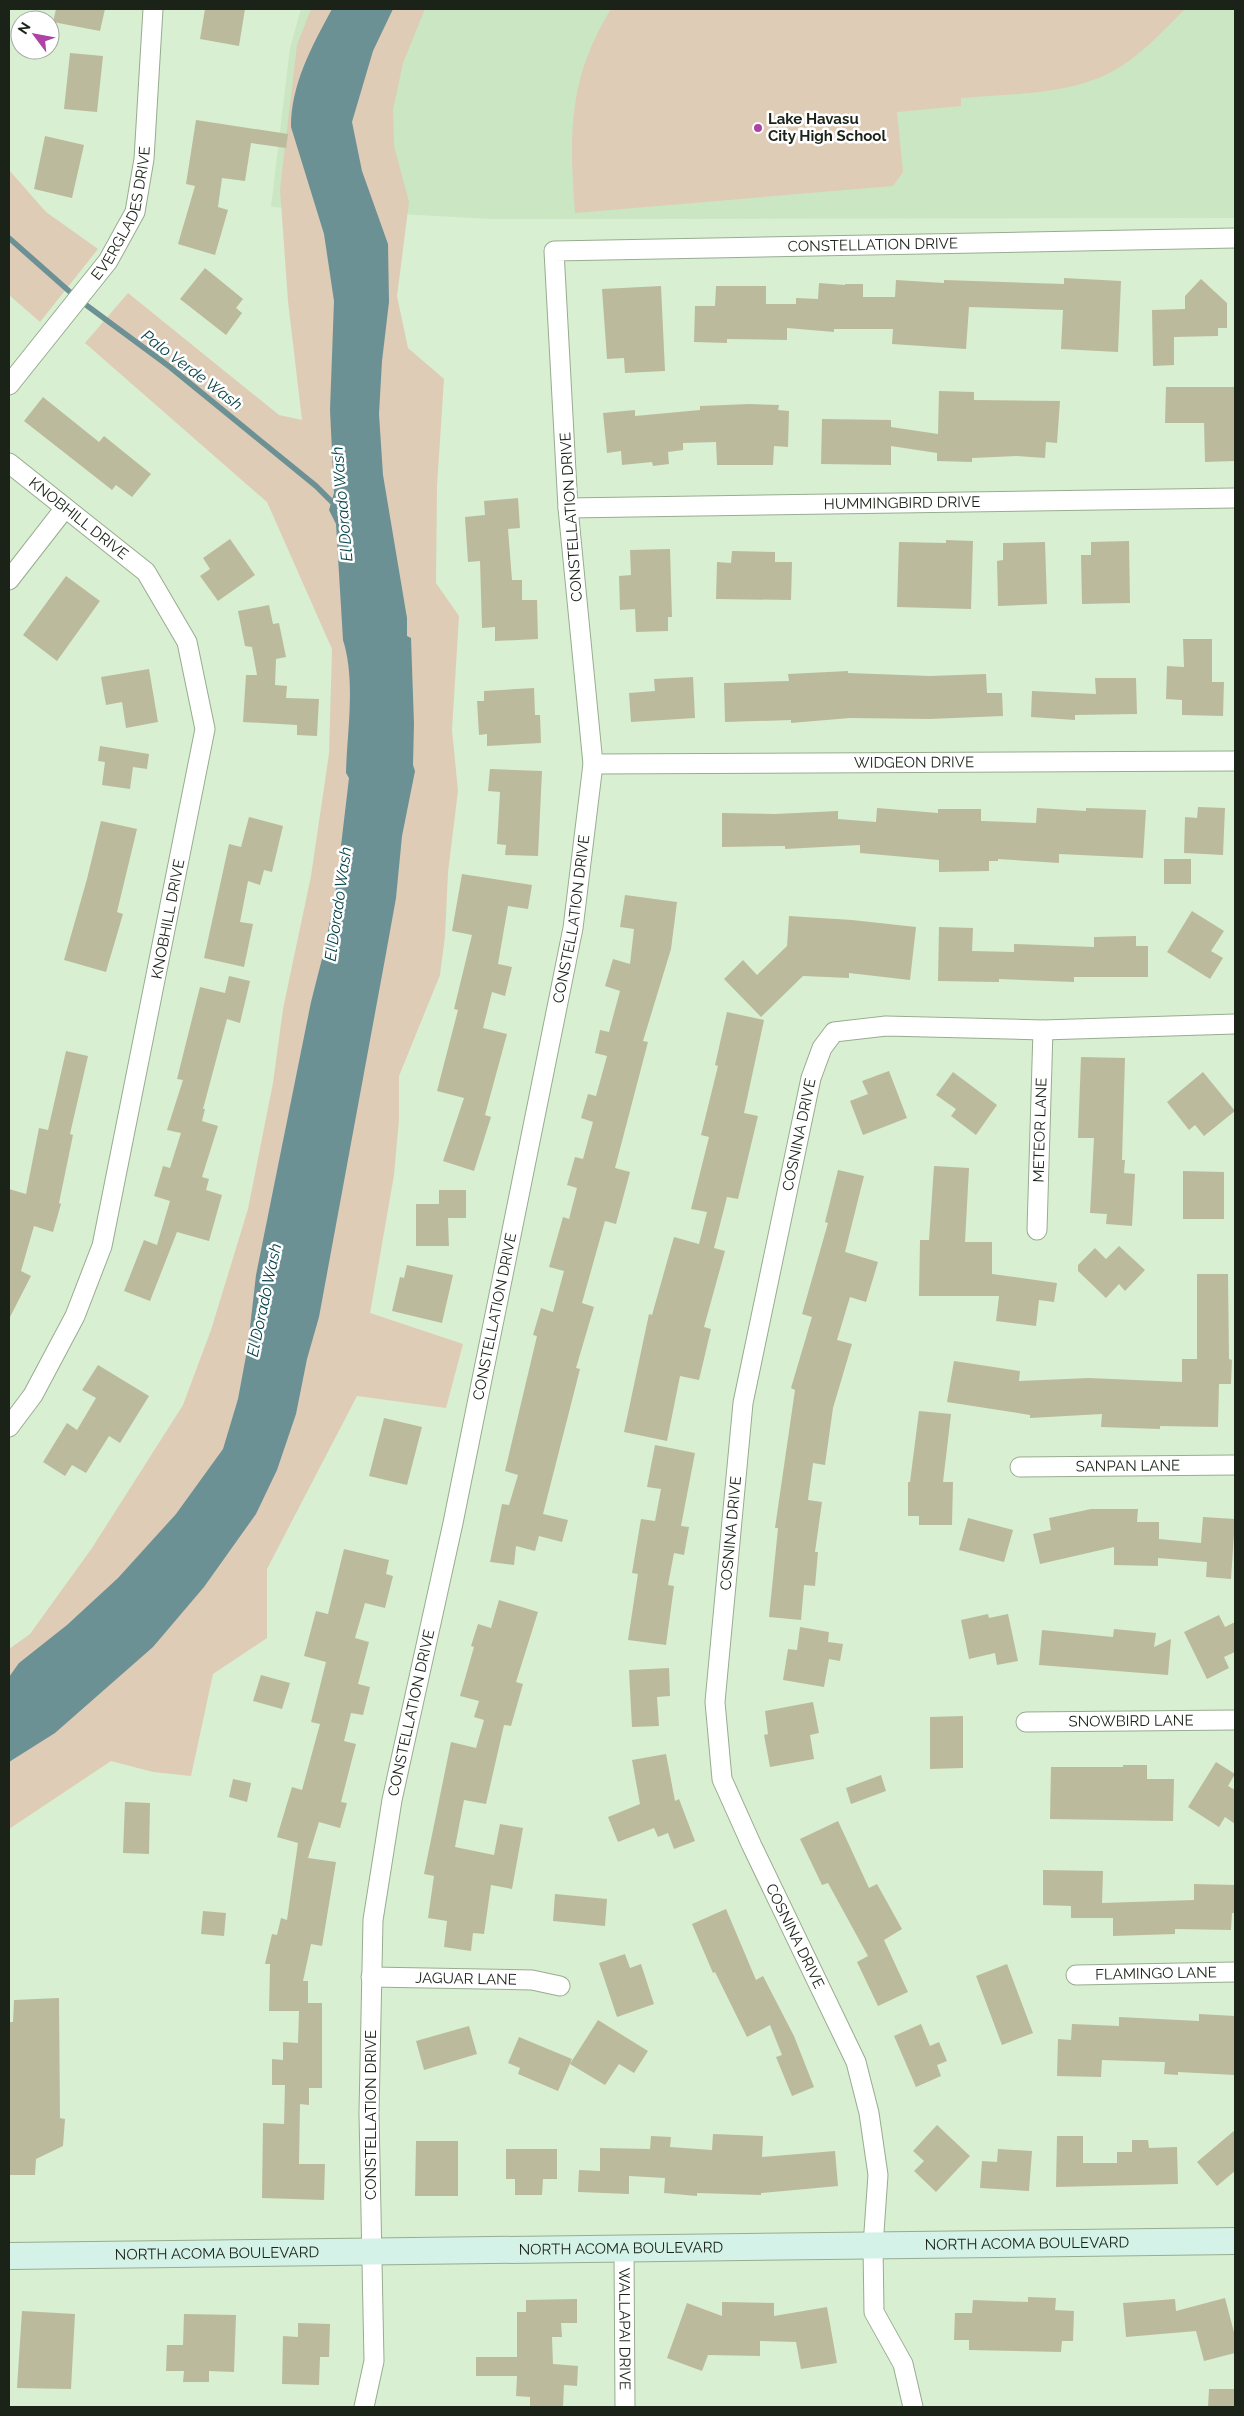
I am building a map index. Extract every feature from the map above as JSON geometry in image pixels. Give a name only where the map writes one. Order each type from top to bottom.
[{"type":"main road","name":"NORTH ACOMA BOULEVARD","points":[[9,2256],[624,2250],[1235,2241]]},
{"type":"street","name":"EVERGLADES DRIVE","points":[[9,385],[108,261],[135,212],[144,159],[154,9]]},
{"type":"street","name":"CONSTELLATION DRIVE","points":[[364,2407],[374,2361],[369,2113],[372,1920],[392,1800],[453,1523],[570,948],[593,764],[568,508],[554,251],[1235,238]]},
{"type":"street","name":"KNOBHILL DRIVE","points":[[9,463],[146,572],[187,642],[205,729],[102,1246],[75,1316],[33,1394],[9,1427]]},
{"type":"street","name":"HUMMINGBIRD DRIVE","points":[[568,508],[1235,498]]},
{"type":"street","points":[[9,580],[65,508]]},
{"type":"street","name":"WIDGEON DRIVE","points":[[593,764],[1235,762]]},
{"type":"street","name":"COSNINA DRIVE","points":[[913,2407],[903,2364],[874,2312],[873,2246],[878,2176],[869,2113],[856,2062],[752,1846],[722,1779],[715,1702],[743,1403],[811,1078],[822,1048],[834,1032],[886,1026],[1043,1030],[1235,1024]]},
{"type":"street","name":"METEOR LANE","points":[[1037,1230],[1043,1030]]},
{"type":"street","name":"SANPAN LANE","points":[[1020,1467],[1235,1465]]},
{"type":"street","name":"SNOWBIRD LANE","points":[[1026,1722],[1235,1720]]},
{"type":"street","name":"FLAMINGO LANE","points":[[1076,1975],[1235,1972]]},
{"type":"street","name":"JAGUAR LANE","points":[[371,1976],[532,1980],[560,1986]]},
{"type":"street","name":"WALLAPAI DRIVE","points":[[624,2250],[625,2407]]},
{"type":"shaded area","name":"Lake Havasu City High School","points":[[301,9],[1235,9],[1235,218],[491,219],[271,207],[290,48]]},
{"type":"shaded area","points":[[311,9],[425,9],[403,63],[393,110],[394,146],[409,202],[397,296],[408,348],[444,379],[437,486],[436,583],[459,616],[452,730],[458,791],[448,872],[445,936],[440,975],[399,1076],[399,1119],[394,1175],[370,1313],[463,1344],[446,1408],[357,1396],[267,1569],[267,1638],[213,1674],[191,1776],[153,1772],[111,1761],[9,1829],[9,1649],[30,1634],[92,1548],[183,1405],[211,1330],[248,1209],[273,1083],[283,1009],[311,876],[329,754],[332,649],[267,502],[85,343],[128,293],[279,415],[302,420],[288,301],[280,189],[297,45]]},
{"type":"shaded area","points":[[611,9],[1185,9],[1140,53],[1105,75],[1086,83],[1023,94],[961,98],[961,106],[897,112],[903,172],[893,186],[575,213],[572,132],[579,83],[586,59]]},
{"type":"shaded area","points":[[9,170],[46,212],[98,249],[40,322],[9,295]]},
{"type":"water","name":"El Dorado Wash","points":[[332,9],[393,9],[373,51],[352,122],[362,171],[388,244],[389,302],[382,361],[379,414],[383,475],[407,618],[407,636],[411,638],[414,724],[413,765],[415,771],[402,836],[396,898],[385,959],[319,1317],[307,1359],[296,1414],[277,1470],[256,1514],[204,1587],[153,1647],[55,1733],[9,1762],[9,1677],[19,1663],[67,1625],[118,1578],[176,1514],[223,1449],[238,1399],[248,1345],[256,1275],[336,888],[349,778],[346,773],[350,689],[347,656],[343,640],[336,524],[329,510],[334,493],[330,410],[334,301],[324,234],[291,127],[295,96],[304,66]]},
{"type":"building","points":[[105,9],[100,31],[60,23],[60,10],[56,10]]},
{"type":"building","points":[[205,9],[245,9],[239,46],[200,39]]},
{"type":"building","points":[[70,53],[103,56],[97,112],[64,109]]},
{"type":"building","points":[[196,120],[288,134],[286,148],[251,143],[245,181],[222,178],[218,207],[228,210],[215,255],[178,244],[195,186],[186,184]]},
{"type":"building","points":[[45,136],[84,145],[72,198],[34,189]]},
{"type":"building","points":[[205,268],[243,299],[236,308],[242,313],[226,335],[180,299]]},
{"type":"building","points":[[1064,278],[1121,281],[1118,352],[1061,349],[1063,310],[969,307],[966,349],[892,344],[893,329],[834,329],[834,332],[787,328],[787,340],[727,339],[727,343],[694,342],[695,306],[715,306],[716,286],[766,286],[766,304],[796,304],[796,298],[818,299],[819,283],[863,284],[863,297],[895,297],[896,280],[944,283],[944,280],[1064,284]]},
{"type":"building","points":[[1201,279],[1227,303],[1227,328],[1218,328],[1218,336],[1174,337],[1174,365],[1153,366],[1152,310],[1185,309],[1185,296]]},
{"type":"building","points":[[661,286],[665,371],[625,373],[624,358],[607,359],[602,289]]},
{"type":"building","points":[[1166,387],[1235,387],[1235,461],[1205,462],[1204,423],[1165,423]]},
{"type":"building","points":[[939,391],[974,392],[974,400],[1060,401],[1057,443],[1046,442],[1045,458],[1017,456],[972,458],[972,462],[937,461],[937,453],[891,446],[891,465],[821,464],[822,419],[891,420],[891,427],[938,434]]},
{"type":"building","points":[[43,397],[99,442],[104,436],[151,474],[132,497],[116,485],[112,490],[24,421]]},
{"type":"building","points":[[779,405],[778,410],[789,411],[788,447],[774,446],[773,465],[717,465],[716,442],[683,443],[683,450],[668,452],[669,464],[653,466],[652,462],[622,465],[621,451],[607,453],[603,413],[635,410],[635,416],[700,410],[700,406]]},
{"type":"building","points":[[518,498],[520,528],[508,529],[512,580],[522,580],[522,600],[537,600],[538,639],[495,641],[495,627],[482,628],[480,561],[468,562],[465,517],[485,515],[484,501]]},
{"type":"building","points":[[230,539],[255,575],[218,601],[200,576],[210,569],[203,558]]},
{"type":"building","points":[[946,540],[973,541],[971,609],[897,607],[899,542],[946,543]]},
{"type":"building","points":[[1129,541],[1130,603],[1082,604],[1081,555],[1091,555],[1091,542]]},
{"type":"building","points":[[1045,542],[1047,604],[998,606],[997,561],[1003,560],[1003,543]]},
{"type":"building","points":[[670,549],[672,617],[668,617],[668,631],[636,632],[635,609],[620,610],[619,576],[631,575],[630,550]]},
{"type":"building","points":[[732,551],[775,552],[775,562],[792,562],[791,600],[716,599],[717,562],[731,563]]},
{"type":"building","points":[[66,576],[100,601],[57,661],[23,635]]},
{"type":"building","points":[[269,605],[273,624],[279,623],[286,657],[276,659],[275,685],[287,686],[286,698],[319,699],[317,736],[297,735],[297,725],[243,722],[246,675],[257,675],[252,647],[245,646],[238,611]]},
{"type":"building","points":[[1183,639],[1212,639],[1212,682],[1224,682],[1223,716],[1182,715],[1182,700],[1166,699],[1167,666],[1184,667]]},
{"type":"building","points":[[149,669],[158,722],[126,728],[122,702],[106,705],[101,677]]},
{"type":"building","points":[[848,671],[848,673],[930,676],[986,674],[987,693],[1002,693],[1003,716],[929,719],[850,718],[791,723],[791,720],[725,722],[724,683],[789,681],[788,674]]},
{"type":"building","points":[[693,677],[695,718],[631,722],[629,693],[655,691],[654,679]]},
{"type":"building","points":[[1095,678],[1136,678],[1137,714],[1075,715],[1075,720],[1031,717],[1032,691],[1096,694]]},
{"type":"building","points":[[534,688],[535,715],[540,715],[541,743],[487,746],[487,734],[479,735],[477,701],[484,701],[484,691]]},
{"type":"building","points":[[100,746],[149,754],[147,769],[133,767],[130,789],[102,785],[105,762],[98,761]]},
{"type":"building","points":[[490,769],[542,771],[538,856],[505,855],[506,845],[497,844],[500,792],[488,791]]},
{"type":"building","points":[[1198,807],[1225,808],[1223,855],[1184,853],[1185,817],[1197,818]]},
{"type":"building","points":[[877,808],[938,813],[938,809],[981,809],[981,821],[1036,823],[1037,808],[1086,811],[1086,808],[1146,810],[1143,858],[1059,854],[1059,863],[998,859],[998,861],[989,861],[989,871],[939,872],[939,860],[860,853],[860,845],[785,849],[785,846],[722,847],[722,813],[775,814],[838,811],[838,819],[876,822]]},
{"type":"building","points":[[249,817],[283,826],[272,872],[264,870],[260,885],[248,881],[240,922],[253,924],[244,967],[204,958],[229,844],[241,847]]},
{"type":"building","points":[[101,821],[137,829],[117,912],[123,914],[106,972],[64,960]]},
{"type":"building","points":[[1164,859],[1191,859],[1191,884],[1164,884]]},
{"type":"building","points":[[462,874],[532,885],[528,909],[508,906],[498,964],[512,967],[505,996],[492,992],[483,1028],[507,1034],[485,1115],[491,1117],[474,1171],[443,1161],[464,1098],[437,1091],[458,1010],[454,1009],[472,935],[452,931]]},
{"type":"building","points":[[625,895],[677,902],[671,949],[643,1041],[648,1042],[615,1168],[630,1172],[616,1224],[605,1221],[582,1303],[594,1307],[576,1368],[580,1369],[543,1514],[568,1520],[562,1542],[539,1536],[535,1551],[516,1546],[514,1565],[490,1562],[502,1504],[509,1505],[518,1475],[505,1471],[537,1336],[533,1335],[541,1308],[553,1312],[564,1271],[549,1267],[563,1217],[569,1219],[577,1188],[567,1185],[575,1157],[583,1159],[593,1122],[581,1118],[588,1094],[596,1096],[607,1056],[595,1053],[600,1030],[609,1032],[620,991],[605,986],[613,959],[630,964],[634,929],[620,927]]},
{"type":"building","points":[[1192,911],[1224,931],[1211,951],[1223,958],[1210,979],[1167,952]]},
{"type":"building","points":[[789,916],[916,927],[910,980],[849,973],[849,978],[803,976],[761,1017],[724,979],[743,960],[757,975],[787,946]]},
{"type":"building","points":[[939,927],[973,928],[972,951],[1014,952],[1014,944],[1094,947],[1094,937],[1136,936],[1136,946],[1148,946],[1148,977],[1074,977],[1074,982],[999,979],[999,982],[938,981]]},
{"type":"building","points":[[229,976],[250,981],[240,1023],[227,1019],[203,1109],[205,1109],[202,1121],[218,1126],[202,1177],[209,1179],[206,1190],[222,1195],[209,1241],[177,1232],[150,1301],[124,1291],[144,1240],[157,1245],[170,1201],[154,1196],[163,1166],[170,1168],[181,1133],[167,1130],[183,1080],[177,1079],[200,987],[225,993]]},
{"type":"building","points":[[727,1012],[764,1020],[744,1113],[758,1116],[738,1199],[727,1197],[714,1248],[725,1251],[704,1327],[711,1329],[699,1380],[680,1376],[667,1441],[624,1432],[649,1314],[652,1315],[674,1237],[699,1244],[707,1212],[691,1209],[709,1137],[701,1135],[718,1066],[715,1065]]},
{"type":"building","points":[[66,1051],[88,1056],[70,1134],[73,1135],[59,1203],[61,1204],[53,1232],[34,1226],[21,1271],[31,1276],[9,1319],[9,1189],[26,1194],[39,1128],[48,1130]]},
{"type":"building","points":[[1081,1057],[1125,1058],[1122,1160],[1125,1160],[1124,1173],[1135,1174],[1132,1226],[1106,1224],[1107,1214],[1090,1213],[1094,1138],[1078,1138]]},
{"type":"building","points":[[889,1071],[907,1118],[863,1135],[850,1101],[868,1094],[862,1081]]},
{"type":"building","points":[[953,1072],[997,1105],[976,1135],[951,1116],[956,1109],[936,1095]]},
{"type":"building","points":[[1203,1072],[1235,1111],[1204,1136],[1195,1125],[1189,1130],[1167,1102]]},
{"type":"building","points":[[934,1166],[969,1168],[965,1242],[992,1242],[992,1274],[1057,1283],[1054,1302],[1039,1300],[1036,1326],[996,1321],[999,1296],[919,1296],[920,1240],[929,1240]]},
{"type":"building","points":[[838,1170],[864,1176],[845,1252],[878,1262],[866,1302],[850,1297],[837,1340],[852,1344],[833,1408],[825,1465],[813,1463],[808,1500],[822,1502],[815,1552],[818,1552],[815,1586],[804,1585],[801,1620],[769,1617],[778,1528],[775,1528],[795,1390],[791,1388],[812,1317],[802,1314],[828,1223],[825,1222]]},
{"type":"building","points":[[1183,1171],[1224,1172],[1224,1219],[1183,1219]]},
{"type":"building","points":[[439,1190],[466,1190],[466,1218],[448,1218],[449,1246],[416,1246],[416,1204],[439,1204]]},
{"type":"building","points":[[1119,1246],[1145,1270],[1125,1291],[1119,1284],[1106,1298],[1078,1271],[1078,1265],[1095,1248],[1106,1259]]},
{"type":"building","points":[[407,1265],[453,1275],[442,1323],[392,1311],[400,1277],[404,1278]]},
{"type":"building","points":[[1197,1274],[1228,1274],[1229,1359],[1232,1360],[1231,1384],[1219,1384],[1218,1427],[1160,1426],[1160,1429],[1101,1427],[1102,1414],[1030,1418],[1030,1415],[947,1402],[954,1361],[1020,1371],[1019,1381],[1089,1378],[1182,1382],[1182,1359],[1197,1359]]},
{"type":"building","points":[[98,1365],[149,1396],[120,1443],[109,1436],[86,1473],[72,1465],[65,1476],[43,1462],[67,1423],[77,1430],[96,1398],[82,1390]]},
{"type":"building","points":[[919,1411],[951,1414],[943,1482],[953,1482],[952,1525],[919,1525],[919,1516],[908,1516],[908,1482],[910,1482]]},
{"type":"building","points":[[384,1418],[422,1427],[407,1485],[369,1476]]},
{"type":"building","points":[[655,1445],[695,1453],[681,1526],[689,1527],[684,1555],[674,1553],[668,1585],[674,1586],[666,1645],[628,1640],[638,1574],[632,1573],[641,1519],[655,1521],[661,1489],[647,1487]]},
{"type":"building","points":[[1091,1509],[1138,1509],[1137,1522],[1159,1522],[1159,1539],[1201,1543],[1203,1517],[1235,1519],[1231,1579],[1206,1577],[1207,1562],[1158,1558],[1158,1566],[1114,1565],[1114,1547],[1040,1564],[1033,1534],[1051,1530],[1049,1518]]},
{"type":"building","points":[[968,1518],[1013,1530],[1004,1562],[959,1550]]},
{"type":"building","points":[[344,1549],[389,1560],[386,1574],[393,1576],[385,1608],[365,1603],[355,1638],[369,1642],[358,1684],[370,1687],[363,1715],[351,1713],[344,1741],[356,1744],[341,1802],[347,1803],[340,1828],[319,1822],[308,1858],[336,1862],[322,1946],[311,1944],[303,1981],[308,1981],[308,2003],[322,2003],[322,2088],[309,2088],[309,2105],[300,2104],[299,2164],[325,2164],[324,2200],[262,2198],[263,2123],[284,2124],[285,2085],[272,2085],[272,2059],[283,2060],[283,2042],[298,2043],[299,2011],[269,2011],[270,1964],[265,1964],[272,1934],[277,1935],[281,1918],[287,1920],[298,1843],[277,1837],[292,1787],[302,1790],[320,1724],[311,1722],[326,1662],[304,1656],[316,1611],[328,1614]]},
{"type":"building","points":[[499,1600],[538,1612],[516,1682],[523,1684],[511,1726],[504,1725],[486,1804],[464,1800],[455,1847],[494,1855],[500,1824],[523,1828],[512,1889],[491,1885],[484,1934],[473,1933],[471,1951],[444,1947],[447,1921],[428,1918],[434,1876],[424,1874],[451,1742],[476,1748],[484,1720],[474,1717],[479,1701],[460,1696],[474,1647],[471,1646],[478,1624],[491,1628]]},
{"type":"building","points":[[988,1614],[989,1618],[1008,1614],[1018,1661],[997,1665],[995,1653],[969,1659],[961,1620]]},
{"type":"building","points":[[1219,1615],[1225,1627],[1235,1622],[1235,1652],[1224,1657],[1229,1668],[1207,1679],[1184,1632]]},
{"type":"building","points":[[800,1627],[829,1632],[828,1642],[843,1644],[840,1661],[829,1659],[824,1687],[783,1680],[788,1649],[797,1650]]},
{"type":"building","points":[[1114,1629],[1156,1633],[1154,1647],[1171,1639],[1168,1675],[1039,1665],[1042,1630],[1113,1637]]},
{"type":"building","points":[[669,1668],[670,1696],[657,1697],[659,1726],[632,1727],[629,1670]]},
{"type":"building","points":[[261,1675],[290,1683],[282,1709],[253,1701]]},
{"type":"building","points":[[813,1702],[819,1733],[810,1735],[814,1759],[770,1767],[764,1735],[768,1734],[765,1711]]},
{"type":"building","points":[[963,1716],[963,1768],[930,1769],[930,1717]]},
{"type":"building","points":[[666,1754],[675,1801],[679,1799],[695,1841],[674,1849],[668,1833],[658,1837],[654,1828],[618,1842],[608,1817],[640,1804],[632,1760]]},
{"type":"building","points":[[1216,1762],[1235,1774],[1228,1786],[1235,1790],[1235,1824],[1225,1817],[1219,1827],[1188,1807]]},
{"type":"building","points":[[1123,1765],[1147,1765],[1147,1779],[1174,1779],[1173,1821],[1050,1819],[1051,1767],[1123,1767]]},
{"type":"building","points":[[881,1775],[886,1791],[851,1804],[846,1788]]},
{"type":"building","points":[[233,1779],[251,1783],[247,1802],[229,1797]]},
{"type":"building","points":[[125,1802],[150,1803],[149,1854],[123,1853]]},
{"type":"building","points":[[838,1821],[869,1888],[877,1884],[902,1929],[884,1940],[908,1992],[878,2006],[857,1962],[868,1956],[828,1883],[822,1885],[800,1839]]},
{"type":"building","points":[[1043,1870],[1103,1871],[1102,1903],[1194,1900],[1194,1884],[1235,1885],[1235,1913],[1232,1913],[1231,1930],[1175,1929],[1175,1934],[1113,1936],[1113,1918],[1071,1918],[1071,1906],[1043,1905]]},
{"type":"building","points":[[555,1894],[607,1899],[605,1926],[553,1921]]},
{"type":"building","points":[[726,1909],[756,1980],[763,1976],[794,2036],[814,2087],[792,2096],[776,2057],[782,2055],[770,2025],[747,2037],[715,1972],[713,1973],[692,1924]]},
{"type":"building","points":[[203,1911],[226,1913],[224,1936],[201,1934]]},
{"type":"building","points":[[625,1954],[630,1968],[641,1964],[654,2004],[617,2017],[599,1963]]},
{"type":"building","points":[[1007,1964],[1033,2033],[1002,2045],[976,1976]]},
{"type":"building","points":[[59,1998],[60,2118],[65,2119],[63,2146],[36,2159],[35,2175],[9,2175],[9,2022],[13,2022],[14,2000]]},
{"type":"building","points":[[1199,2014],[1235,2016],[1235,2075],[1178,2072],[1178,2075],[1164,2074],[1165,2062],[1102,2060],[1101,2077],[1057,2076],[1058,2039],[1071,2040],[1072,2024],[1119,2026],[1119,2017],[1199,2021]]},
{"type":"building","points":[[598,2020],[648,2051],[634,2073],[619,2064],[605,2085],[570,2064]]},
{"type":"building","points":[[921,2024],[930,2046],[939,2042],[947,2061],[937,2065],[941,2076],[916,2087],[894,2036]]},
{"type":"building","points":[[469,2026],[477,2054],[424,2070],[416,2041]]},
{"type":"building","points":[[519,2037],[572,2059],[558,2091],[518,2074],[520,2068],[508,2063]]},
{"type":"building","points":[[937,2125],[970,2156],[936,2192],[914,2171],[924,2161],[913,2151]]},
{"type":"building","points":[[1235,2130],[1235,2171],[1217,2186],[1197,2162]]},
{"type":"building","points":[[713,2134],[763,2136],[762,2157],[835,2151],[838,2186],[761,2193],[761,2195],[697,2193],[697,2196],[664,2193],[665,2178],[629,2176],[629,2194],[578,2192],[579,2170],[600,2171],[600,2148],[650,2149],[651,2136],[671,2137],[670,2147],[712,2150]]},
{"type":"building","points":[[1057,2136],[1083,2136],[1083,2163],[1117,2163],[1117,2152],[1132,2152],[1132,2140],[1148,2140],[1149,2148],[1177,2147],[1178,2184],[1056,2187]]},
{"type":"building","points":[[416,2141],[458,2141],[458,2196],[415,2196]]},
{"type":"building","points":[[506,2149],[557,2149],[557,2179],[543,2179],[542,2195],[515,2195],[515,2179],[506,2179]]},
{"type":"building","points":[[998,2149],[1032,2151],[1029,2191],[980,2188],[982,2161],[997,2162]]},
{"type":"building","points":[[1028,2297],[1056,2298],[1055,2310],[1074,2311],[1073,2341],[1062,2341],[1061,2352],[969,2350],[969,2340],[954,2340],[955,2313],[972,2313],[973,2300],[1028,2302]]},
{"type":"building","points":[[1225,2298],[1235,2336],[1235,2353],[1204,2361],[1196,2331],[1126,2337],[1123,2303],[1175,2299],[1176,2311]]},
{"type":"building","points":[[577,2299],[577,2323],[561,2323],[562,2337],[552,2337],[553,2364],[578,2366],[577,2386],[564,2385],[563,2407],[530,2407],[530,2397],[516,2396],[517,2376],[476,2376],[476,2357],[517,2357],[517,2312],[526,2312],[526,2300]]},
{"type":"building","points":[[722,2302],[774,2303],[774,2316],[827,2307],[837,2363],[801,2369],[796,2342],[760,2341],[760,2356],[708,2355],[702,2371],[667,2358],[687,2303],[722,2316]]},
{"type":"building","points":[[22,2311],[75,2314],[71,2389],[17,2388]]},
{"type":"building","points":[[184,2314],[236,2315],[234,2372],[209,2371],[209,2382],[183,2382],[184,2371],[166,2371],[167,2345],[183,2345]]},
{"type":"building","points":[[298,2323],[330,2324],[329,2357],[320,2357],[319,2385],[282,2384],[283,2336],[298,2337]]},
{"type":"building","points":[[1209,2389],[1235,2389],[1235,2407],[1208,2407]]},
{"type":"waterway","name":"Palo Verde Wash","points":[[9,238],[78,299],[170,367],[316,486],[336,506]]},
{"type":"place","name":"Lake Havasu City High School","points":[[758,128]]}]
